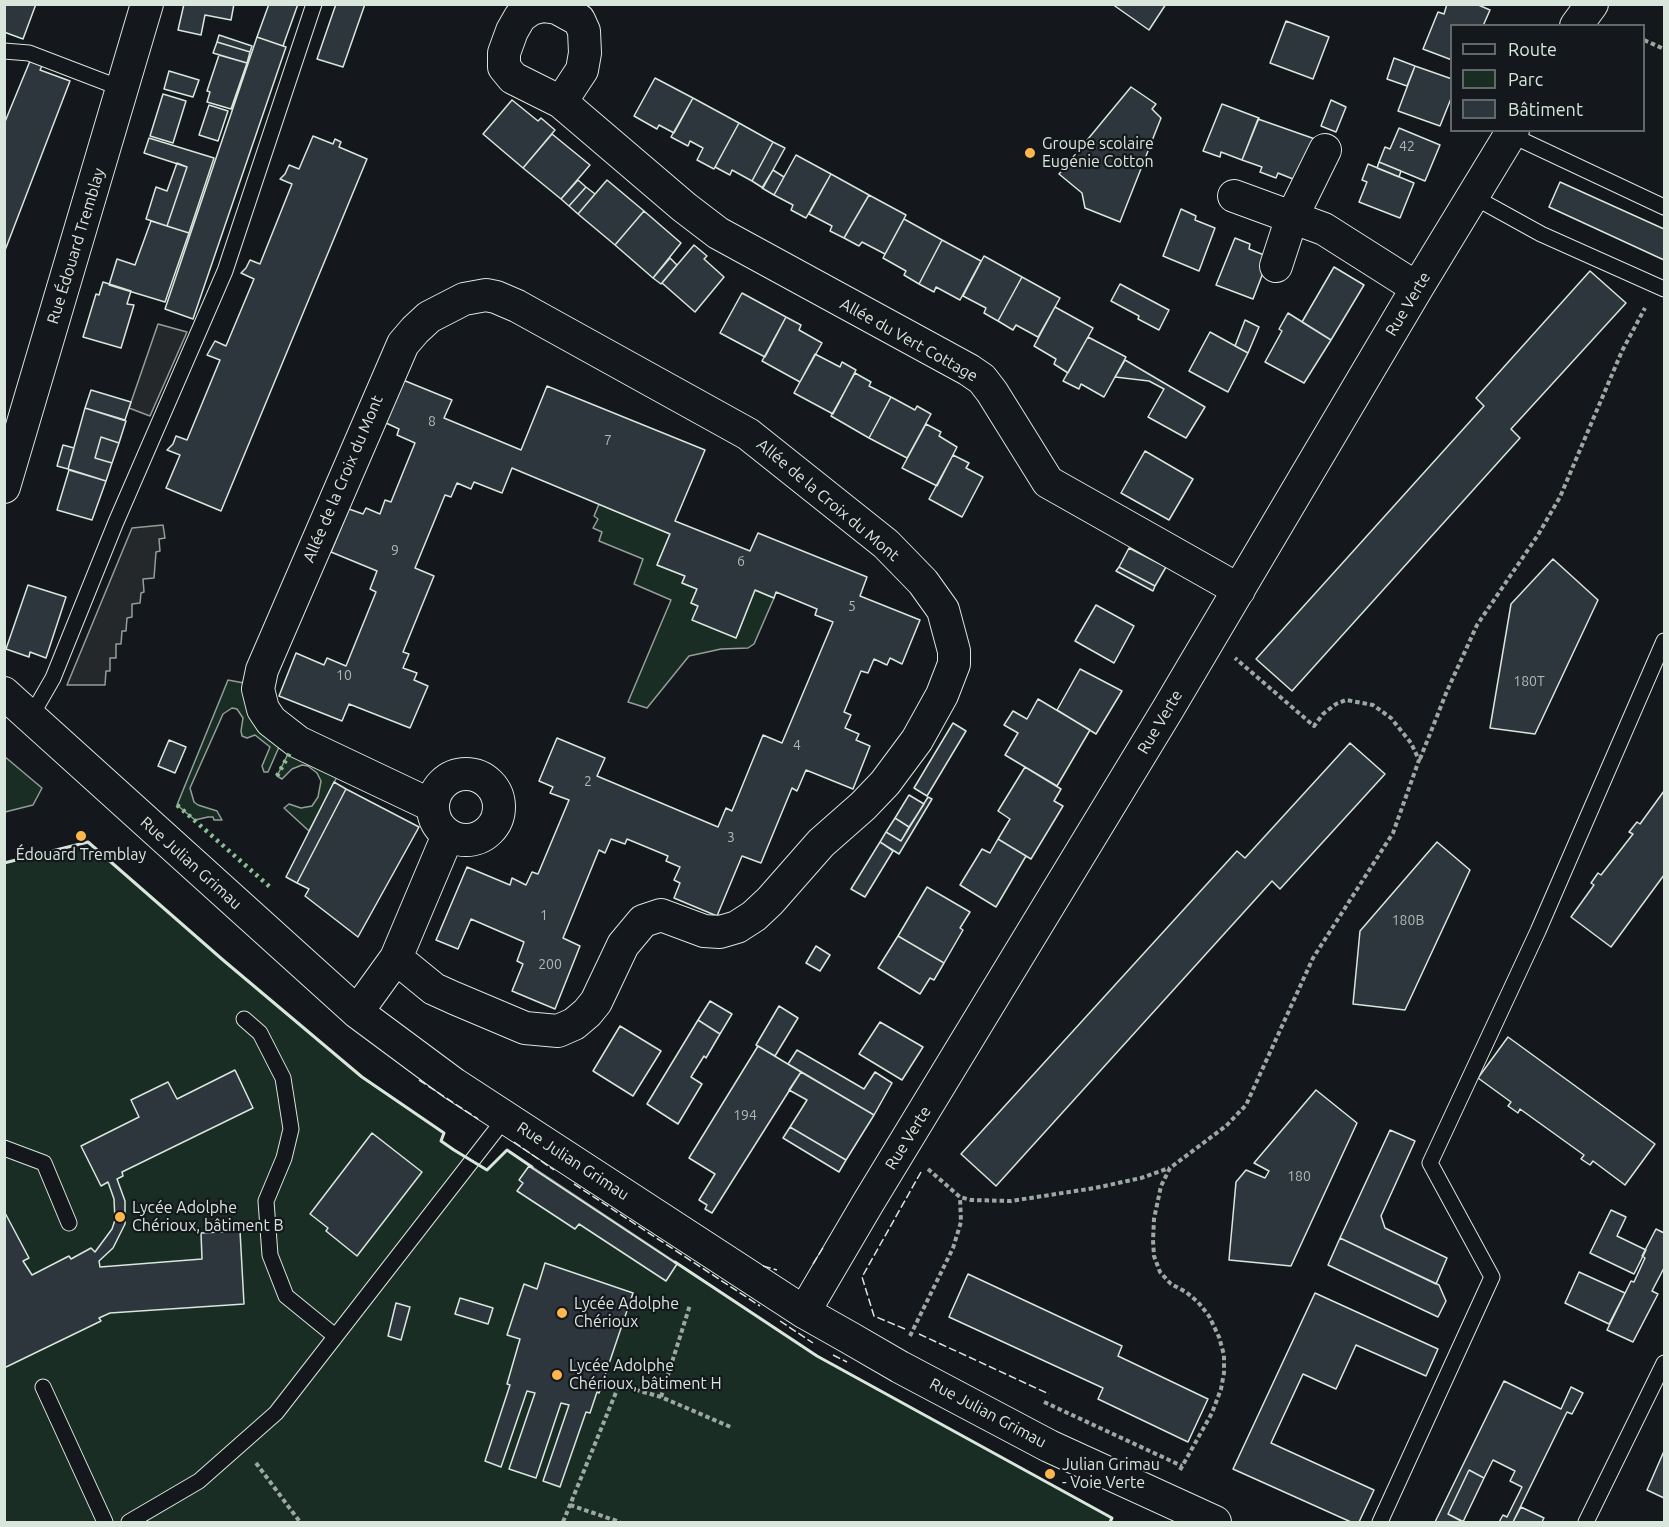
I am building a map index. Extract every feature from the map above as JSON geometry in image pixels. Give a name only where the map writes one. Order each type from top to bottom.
[{"type":"street","name":"Rue Édouard Tremblay","points":[[4,487],[147,4]]},
{"type":"street","points":[[1577,24],[1592,4]]},
{"type":"street","name":"Allée du Vert Cottage","points":[[561,102],[684,207],[718,233],[982,379],[1048,482],[1239,590]]},
{"type":"street","name":"Rue Verte","points":[[804,1312],[1512,133]]},
{"type":"street","points":[[1276,266],[1292,217],[1325,150]]},
{"type":"street","points":[[1234,196],[1324,229],[1418,288]]},
{"type":"street","name":"Allée de la Croix du Mont","points":[[396,958],[434,989],[525,1028],[558,1031],[574,1024],[596,1002],[623,945],[643,921],[661,915],[704,931],[720,932],[737,927],[770,902],[820,843],[863,806],[885,783],[917,740],[942,695],[954,664],[954,651],[943,610],[923,582],[886,544],[748,434],[517,306],[496,297],[464,299],[429,317],[403,344],[262,670],[258,689],[263,709],[271,721],[298,742],[433,806]]},
{"type":"street","name":"Rue Julian Grimau","points":[[4,693],[357,1012],[454,1084],[804,1312],[900,1367],[1049,1446],[1215,1522]]},
{"type":"street","points":[[469,773],[489,782],[500,801],[497,822],[490,831],[480,838],[469,840],[447,835],[434,818],[433,806],[440,786],[448,778],[469,773]]},
{"type":"street","points":[[357,1012],[396,958],[447,835]]},
{"type":"lane","points":[[30,718],[53,678],[116,522],[225,271],[314,4]]},
{"type":"lane","points":[[4,51],[29,53],[123,89]]},
{"type":"lane","points":[[1512,133],[1665,207]]},
{"type":"lane","points":[[1474,197],[1541,234],[1661,287]]},
{"type":"lane","points":[[1380,1522],[1492,1277],[1430,1163],[1538,931],[1665,641]]},
{"type":"lane","points":[[244,1019],[260,1033],[283,1078],[291,1129],[284,1158],[266,1201],[270,1255],[286,1296],[335,1336]]},
{"type":"lane","points":[[129,1522],[199,1481],[276,1413],[506,1117]]},
{"type":"lane","points":[[4,1148],[44,1163],[69,1223]]},
{"type":"lane","points":[[1586,1522],[1665,1363]]},
{"type":"lane","points":[[43,1388],[105,1522]]},
{"type":"path","points":[[1645,40],[1665,49]]},
{"type":"path","points":[[924,1166],[960,1197],[971,1200],[1011,1201],[1095,1188],[1141,1178],[1170,1168],[1226,1126],[1246,1105],[1314,958],[1393,833],[1419,760],[1465,649],[1486,611],[1538,535],[1560,497],[1622,351],[1661,287]]},
{"type":"path","points":[[1207,643],[1229,652],[1314,726],[1323,714],[1346,700],[1373,705],[1391,718],[1411,743],[1419,760]]},
{"type":"path","points":[[1163,1499],[1212,1413],[1224,1373],[1224,1355],[1209,1316],[1198,1302],[1165,1278],[1154,1256],[1154,1219],[1161,1186],[1170,1168]]},
{"type":"path","points":[[909,1339],[953,1248],[961,1222],[960,1197]]},
{"type":"path","points":[[661,1397],[690,1305]]},
{"type":"path","points":[[563,1522],[619,1385],[661,1397],[733,1428]]},
{"type":"path","points":[[242,1443],[300,1522]]},
{"type":"path","points":[[570,1504],[620,1522]]},
{"type":"green space","points":[[599,504],[670,534],[657,565],[685,576],[682,583],[697,589],[691,603],[698,606],[736,638],[755,590],[774,598],[754,644],[748,648],[721,649],[689,656],[647,708],[628,702],[671,600],[634,584],[643,559],[599,541],[602,532],[593,528],[598,519],[594,516]]},
{"type":"green space","points":[[228,680],[244,683],[247,708],[279,747],[268,772],[264,772],[262,766],[270,747],[255,735],[247,738],[242,736],[243,718],[237,709],[232,708],[223,714],[190,788],[194,802],[217,811],[222,820],[208,817],[195,820],[177,805]]},
{"type":"green space","points":[[290,750],[338,775],[309,831],[284,808],[289,804],[301,808],[312,806],[318,797],[321,781],[317,773],[308,766],[302,765],[292,769],[282,779],[277,776]]},
{"type":"green space","points":[[4,756],[42,788],[33,805],[5,812]]},
{"type":"green space","points":[[88,842],[362,1077],[444,1133],[441,1141],[454,1150],[487,1170],[507,1150],[817,1356],[1112,1518],[1110,1522],[5,1522],[4,863]]},
{"type":"shaded area","points":[[158,324],[187,332],[150,416],[129,408]]},
{"type":"shaded area","points":[[163,525],[165,538],[159,539],[160,551],[156,552],[154,578],[143,579],[144,592],[141,593],[140,603],[132,604],[132,617],[127,618],[126,631],[122,631],[121,644],[116,644],[116,658],[110,658],[110,671],[106,671],[105,685],[67,685],[132,528]]},
{"type":"building","points":[[4,4],[36,4],[23,39],[4,32]]},
{"type":"building","points":[[184,4],[234,4],[231,20],[205,15],[201,35],[178,30]]},
{"type":"building","points":[[269,4],[298,4],[283,46],[257,37]]},
{"type":"building","points":[[336,4],[365,4],[343,67],[317,59]]},
{"type":"building","points":[[1112,4],[1166,4],[1149,30]]},
{"type":"building","points":[[1447,4],[1476,4],[1490,10],[1484,24],[1450,24],[1450,59],[1423,49],[1438,12],[1444,14]]},
{"type":"building","points":[[1286,21],[1329,37],[1313,79],[1270,63]]},
{"type":"building","points":[[219,35],[252,46],[250,52],[217,42]]},
{"type":"building","points":[[257,37],[286,47],[193,319],[165,309]]},
{"type":"building","points":[[217,42],[250,52],[247,63],[213,53]]},
{"type":"building","points":[[219,55],[247,63],[231,109],[207,102],[210,92],[207,91]]},
{"type":"building","points":[[1394,58],[1415,66],[1407,86],[1387,79]]},
{"type":"building","points":[[30,61],[42,66],[40,70],[70,81],[4,253],[4,124]]},
{"type":"building","points":[[1415,66],[1450,78],[1450,101],[1440,126],[1398,111]]},
{"type":"building","points":[[169,71],[199,80],[193,97],[164,89]]},
{"type":"building","points":[[655,78],[693,98],[674,133],[659,125],[657,129],[634,116]]},
{"type":"building","points":[[1131,87],[1156,104],[1152,109],[1161,118],[1120,222],[1085,208],[1082,193],[1059,174]]},
{"type":"building","points":[[163,94],[186,101],[173,143],[150,136]]},
{"type":"building","points":[[693,98],[739,123],[714,169],[697,160],[703,148],[690,141],[688,146],[671,137]]},
{"type":"building","points":[[512,100],[538,121],[541,118],[555,130],[523,168],[483,134]]},
{"type":"building","points":[[1331,100],[1346,107],[1336,132],[1321,126]]},
{"type":"building","points":[[1222,104],[1259,118],[1242,160],[1221,152],[1220,157],[1203,151]]},
{"type":"building","points":[[209,105],[228,111],[218,141],[199,135]]},
{"type":"building","points":[[1258,119],[1315,139],[1298,181],[1278,173],[1276,178],[1260,172],[1262,167],[1242,160]]},
{"type":"building","points":[[739,123],[773,142],[752,181],[732,170],[730,175],[715,167]]},
{"type":"building","points":[[1399,128],[1440,145],[1425,181],[1379,162],[1385,147],[1390,149]]},
{"type":"building","points":[[552,134],[590,165],[561,199],[523,168]]},
{"type":"building","points":[[313,136],[333,144],[335,139],[341,142],[339,147],[367,159],[221,511],[166,488],[180,455],[167,450],[173,444],[176,436],[187,440],[220,360],[207,355],[215,341],[226,346],[254,279],[241,273],[250,260],[260,264],[292,184],[280,179],[289,165],[299,169]]},
{"type":"building","points":[[149,138],[214,158],[189,233],[167,226],[187,167],[144,153]]},
{"type":"building","points":[[773,142],[785,148],[763,188],[752,181]]},
{"type":"building","points":[[796,155],[831,174],[806,218],[791,210],[793,205],[774,195]]},
{"type":"building","points":[[1379,162],[1401,171],[1399,177],[1377,168]]},
{"type":"building","points":[[177,163],[187,167],[167,226],[146,219],[156,187],[167,191]]},
{"type":"building","points":[[1368,164],[1414,183],[1400,218],[1359,202],[1367,182],[1362,180]]},
{"type":"building","points":[[773,170],[784,177],[774,195],[762,188]]},
{"type":"building","points":[[831,174],[869,195],[844,238],[830,231],[832,226],[809,214]]},
{"type":"building","points":[[578,180],[586,187],[569,206],[561,199]]},
{"type":"building","points":[[607,180],[644,211],[615,245],[578,214]]},
{"type":"building","points":[[1560,182],[1664,229],[1664,260],[1549,207]]},
{"type":"building","points":[[586,187],[595,194],[578,214],[569,206]]},
{"type":"building","points":[[869,195],[906,215],[885,254],[862,242],[859,246],[844,238]]},
{"type":"building","points":[[1181,209],[1196,216],[1195,220],[1215,228],[1199,271],[1163,256]]},
{"type":"building","points":[[644,211],[681,243],[653,278],[615,245]]},
{"type":"building","points":[[904,219],[942,240],[919,284],[904,275],[906,271],[883,258]]},
{"type":"building","points":[[151,221],[189,233],[165,302],[109,285],[117,259],[135,265]]},
{"type":"building","points":[[1235,238],[1250,244],[1249,249],[1269,257],[1253,299],[1216,285]]},
{"type":"building","points":[[942,240],[981,261],[960,300],[936,287],[934,292],[919,284]]},
{"type":"building","points":[[694,245],[707,256],[704,259],[724,277],[695,312],[662,283]]},
{"type":"building","points":[[984,256],[1022,277],[998,321],[984,313],[986,308],[963,296]]},
{"type":"building","points":[[670,258],[677,265],[661,284],[653,278]]},
{"type":"building","points":[[1334,267],[1364,285],[1331,340],[1302,322]]},
{"type":"building","points":[[1590,271],[1626,303],[1511,429],[1520,438],[1292,691],[1256,659],[1484,406],[1476,398]]},
{"type":"building","points":[[1022,277],[1060,298],[1038,337],[1016,325],[1013,330],[998,321]]},
{"type":"building","points":[[103,282],[131,291],[127,304],[134,305],[121,348],[83,337],[96,294],[99,295]]},
{"type":"building","points":[[1120,284],[1169,310],[1159,330],[1111,301]]},
{"type":"building","points":[[742,293],[786,317],[765,357],[720,333]]},
{"type":"building","points":[[1055,307],[1093,328],[1068,373],[1054,364],[1056,359],[1034,346]]},
{"type":"building","points":[[1288,313],[1331,340],[1304,383],[1265,362],[1282,331],[1279,329]]},
{"type":"building","points":[[786,317],[801,325],[799,330],[822,343],[800,382],[762,361]]},
{"type":"building","points":[[1245,320],[1259,327],[1248,353],[1235,346]]},
{"type":"building","points":[[1210,332],[1248,353],[1228,392],[1189,371]]},
{"type":"building","points":[[1088,337],[1126,357],[1104,397],[1081,384],[1079,389],[1063,381]]},
{"type":"building","points":[[815,354],[840,367],[842,362],[856,370],[833,414],[794,393]]},
{"type":"building","points":[[1125,360],[1205,407],[1186,438],[1148,417],[1164,389],[1149,381],[1115,377]]},
{"type":"building","points":[[855,373],[871,382],[869,386],[891,397],[869,438],[831,416]]},
{"type":"building","points":[[403,380],[452,400],[444,418],[521,450],[547,386],[705,450],[675,521],[750,551],[758,533],[867,577],[860,596],[920,620],[902,664],[890,658],[887,665],[874,659],[868,673],[861,671],[844,712],[851,715],[845,728],[859,734],[856,740],[870,746],[853,789],[806,770],[797,791],[792,788],[761,863],[742,856],[717,916],[674,898],[680,883],[674,880],[680,867],[666,861],[668,856],[627,839],[625,844],[611,839],[605,853],[599,850],[563,938],[580,946],[555,1009],[512,991],[523,964],[517,961],[524,942],[471,919],[458,949],[436,940],[467,867],[510,885],[512,878],[526,885],[532,872],[538,874],[569,800],[550,793],[553,787],[539,781],[557,738],[605,758],[597,776],[718,827],[726,808],[732,811],[763,735],[782,743],[833,622],[815,615],[817,609],[776,592],[774,598],[755,590],[736,638],[692,620],[698,606],[691,603],[697,589],[682,583],[685,576],[657,565],[670,534],[512,468],[502,493],[474,482],[471,489],[457,483],[451,497],[445,495],[415,568],[434,576],[403,652],[409,654],[403,668],[417,673],[414,680],[428,686],[410,728],[349,704],[342,721],[279,696],[296,653],[324,665],[327,658],[346,666],[376,592],[370,589],[377,571],[331,552],[349,509],[363,514],[366,508],[380,514],[385,500],[391,502],[415,443],[397,435],[399,429],[386,423]]},
{"type":"building","points":[[91,390],[131,402],[125,420],[85,408]]},
{"type":"building","points":[[891,397],[915,410],[917,406],[931,414],[907,458],[869,438]]},
{"type":"building","points":[[85,408],[126,421],[119,443],[101,437],[95,458],[112,463],[106,481],[68,469]]},
{"type":"building","points":[[926,424],[941,432],[939,436],[957,447],[937,486],[902,468]]},
{"type":"building","points":[[101,437],[119,443],[112,463],[95,458]]},
{"type":"building","points":[[63,445],[74,448],[68,469],[57,466]]},
{"type":"building","points":[[1145,451],[1193,479],[1169,520],[1121,493]]},
{"type":"building","points":[[953,455],[969,463],[966,468],[983,477],[962,517],[929,499]]},
{"type":"building","points":[[69,470],[106,481],[92,520],[57,510]]},
{"type":"building","points":[[1129,548],[1166,567],[1155,586],[1119,567]]},
{"type":"building","points":[[1553,559],[1598,600],[1535,734],[1490,728],[1511,604]]},
{"type":"building","points":[[1119,567],[1155,586],[1153,591],[1116,571]]},
{"type":"building","points":[[28,585],[66,597],[46,658],[30,652],[29,657],[6,649]]},
{"type":"building","points":[[1096,605],[1134,626],[1114,663],[1075,641]]},
{"type":"building","points":[[1080,669],[1122,691],[1096,734],[1057,710]]},
{"type":"building","points":[[1038,699],[1090,730],[1057,786],[1005,755],[1018,733],[1004,725],[1013,711],[1027,719]]},
{"type":"building","points":[[953,723],[966,731],[927,796],[914,788]]},
{"type":"building","points":[[169,740],[186,747],[175,773],[158,766]]},
{"type":"building","points":[[1350,743],[1385,774],[1280,889],[1272,881],[996,1186],[961,1154],[1237,851],[1245,858]]},
{"type":"building","points":[[1025,767],[1061,789],[1054,801],[1063,806],[1031,859],[998,839],[1010,819],[998,811]]},
{"type":"building","points":[[334,782],[346,789],[297,883],[286,877]]},
{"type":"building","points":[[346,789],[419,827],[358,937],[305,896],[309,889],[297,883]]},
{"type":"building","points":[[1664,791],[1664,875],[1611,947],[1571,917],[1594,885],[1591,883],[1598,873],[1601,875],[1633,834],[1629,832],[1637,822],[1640,824]]},
{"type":"building","points":[[909,795],[924,804],[909,827],[895,818]]},
{"type":"building","points":[[928,797],[932,799],[899,854],[880,842],[886,832],[901,841]]},
{"type":"building","points":[[895,818],[909,827],[901,841],[886,832]]},
{"type":"building","points":[[998,839],[1026,856],[996,907],[960,885],[982,849],[990,853]]},
{"type":"building","points":[[880,842],[893,851],[865,897],[851,889]]},
{"type":"building","points":[[1437,842],[1470,870],[1405,1010],[1353,1004],[1360,931]]},
{"type":"building","points":[[927,887],[970,912],[960,928],[963,930],[944,963],[898,936]]},
{"type":"building","points":[[898,936],[944,963],[934,980],[930,978],[920,994],[878,968]]},
{"type":"building","points":[[816,946],[830,955],[820,971],[806,963]]},
{"type":"building","points":[[710,1001],[732,1014],[720,1034],[698,1020]]},
{"type":"building","points":[[779,1006],[798,1018],[775,1056],[756,1045]]},
{"type":"building","points":[[698,1020],[720,1034],[706,1058],[704,1056],[691,1077],[702,1084],[678,1124],[647,1104]]},
{"type":"building","points":[[880,1022],[923,1047],[902,1080],[859,1054]]},
{"type":"building","points":[[620,1026],[661,1051],[633,1096],[593,1071]]},
{"type":"building","points":[[1508,1037],[1655,1144],[1625,1185],[1593,1161],[1590,1165],[1581,1159],[1584,1155],[1520,1109],[1518,1113],[1508,1106],[1511,1102],[1478,1078]]},
{"type":"building","points":[[758,1046],[801,1072],[712,1213],[705,1209],[707,1205],[699,1200],[715,1174],[689,1158]]},
{"type":"building","points":[[797,1050],[864,1089],[875,1072],[892,1083],[874,1115],[788,1064]]},
{"type":"building","name":"Lycée Adolphe Chérioux, bâtiment B","points":[[235,1070],[253,1108],[122,1172],[123,1176],[117,1179],[125,1201],[125,1224],[113,1248],[99,1261],[100,1267],[202,1259],[201,1233],[240,1231],[244,1304],[110,1313],[99,1318],[101,1321],[4,1368],[4,1211],[29,1258],[23,1261],[32,1275],[69,1256],[71,1259],[91,1248],[95,1252],[112,1229],[115,1220],[114,1199],[108,1182],[101,1186],[81,1146],[139,1117],[131,1100],[168,1082],[177,1099]]},
{"type":"building","points":[[801,1072],[874,1115],[846,1160],[790,1127],[807,1100],[789,1090]]},
{"type":"building","points":[[1316,1090],[1357,1123],[1291,1266],[1229,1260],[1236,1182],[1246,1170],[1265,1178],[1269,1171],[1254,1163]]},
{"type":"building","points":[[790,1127],[846,1160],[839,1172],[783,1138]]},
{"type":"building","points":[[1390,1130],[1415,1141],[1381,1216],[1385,1228],[1447,1258],[1436,1284],[1340,1238]]},
{"type":"building","points":[[372,1133],[422,1172],[357,1256],[326,1231],[328,1228],[310,1214]]},
{"type":"building","points":[[529,1166],[677,1264],[666,1281],[579,1224],[575,1229],[517,1191],[523,1183],[519,1180]]},
{"type":"building","points":[[1611,1210],[1626,1217],[1617,1236],[1646,1250],[1634,1274],[1590,1253]]},
{"type":"building","points":[[1656,1229],[1664,1233],[1664,1268],[1652,1291],[1658,1294],[1633,1342],[1607,1330],[1631,1281],[1634,1282],[1645,1258],[1642,1256]]},
{"type":"building","points":[[1340,1238],[1439,1285],[1446,1301],[1438,1317],[1328,1265]]},
{"type":"building","name":"Lycée Adolphe Chérioux, bâtiment H","points":[[545,1263],[633,1293],[599,1393],[597,1392],[590,1413],[586,1412],[560,1487],[543,1481],[569,1405],[561,1403],[536,1478],[509,1469],[535,1393],[527,1391],[501,1467],[485,1461],[510,1385],[507,1384],[520,1339],[507,1335],[524,1284],[537,1289]]},
{"type":"building","points":[[1579,1272],[1625,1293],[1609,1324],[1565,1303]]},
{"type":"building","points":[[968,1274],[1122,1346],[1118,1356],[1208,1399],[1188,1442],[1098,1399],[1103,1388],[949,1317]]},
{"type":"building","points":[[1315,1293],[1438,1349],[1426,1376],[1356,1345],[1336,1389],[1303,1374],[1271,1443],[1374,1490],[1359,1522],[1351,1522],[1233,1469]]},
{"type":"building","points":[[460,1298],[493,1308],[488,1324],[455,1314]]},
{"type":"building","points":[[396,1303],[410,1307],[401,1340],[388,1336]]},
{"type":"building","points":[[1504,1381],[1561,1409],[1571,1387],[1583,1393],[1572,1414],[1567,1412],[1513,1522],[1499,1522],[1503,1515],[1507,1517],[1522,1487],[1510,1481],[1515,1471],[1493,1460],[1484,1478],[1469,1470],[1448,1514],[1464,1522],[1435,1522]]},
{"type":"building","points":[[1664,1451],[1664,1498],[1647,1490]]},
{"type":"building","points":[[1469,1470],[1484,1478],[1463,1522],[1448,1514]]},
{"type":"building","points":[[1521,1507],[1544,1518],[1542,1522],[1513,1522]]},
{"type":"hedge","points":[[277,776],[291,751]]},
{"type":"hedge","points":[[177,805],[270,887]]},
{"type":"fence","points":[[419,1080],[478,1119]]},
{"type":"fence","points":[[514,1142],[554,1170]]},
{"type":"fence","points":[[905,1329],[874,1316],[862,1277],[921,1172]]},
{"type":"fence","points":[[574,1184],[760,1306]]},
{"type":"fence","points":[[813,1264],[824,1246]]},
{"type":"fence","points":[[763,1266],[777,1270]]},
{"type":"fence","points":[[780,1321],[813,1343]]},
{"type":"fence","points":[[919,1334],[1049,1394]]},
{"type":"fence","points":[[833,1355],[847,1362]]},
{"type":"wall","points":[[4,863],[88,842],[362,1077],[444,1133],[441,1141],[487,1170],[507,1150],[532,1167]]},
{"type":"wall","points":[[675,1262],[817,1356],[1112,1518],[1110,1522]]},
{"type":"place","name":"Groupe scolaire Eugénie Cotton","points":[[1030,153]]},
{"type":"place","name":"Édouard Tremblay","points":[[81,836]]},
{"type":"place","name":"Lycée Adolphe Chérioux, bâtiment B","points":[[120,1217]]},
{"type":"place","name":"Lycée Adolphe Chérioux","points":[[562,1313]]},
{"type":"place","name":"Lycée Adolphe Chérioux, bâtiment H","points":[[557,1375]]},
{"type":"place","name":"Julian Grimau - Voie Verte","points":[[1050,1474]]}]
